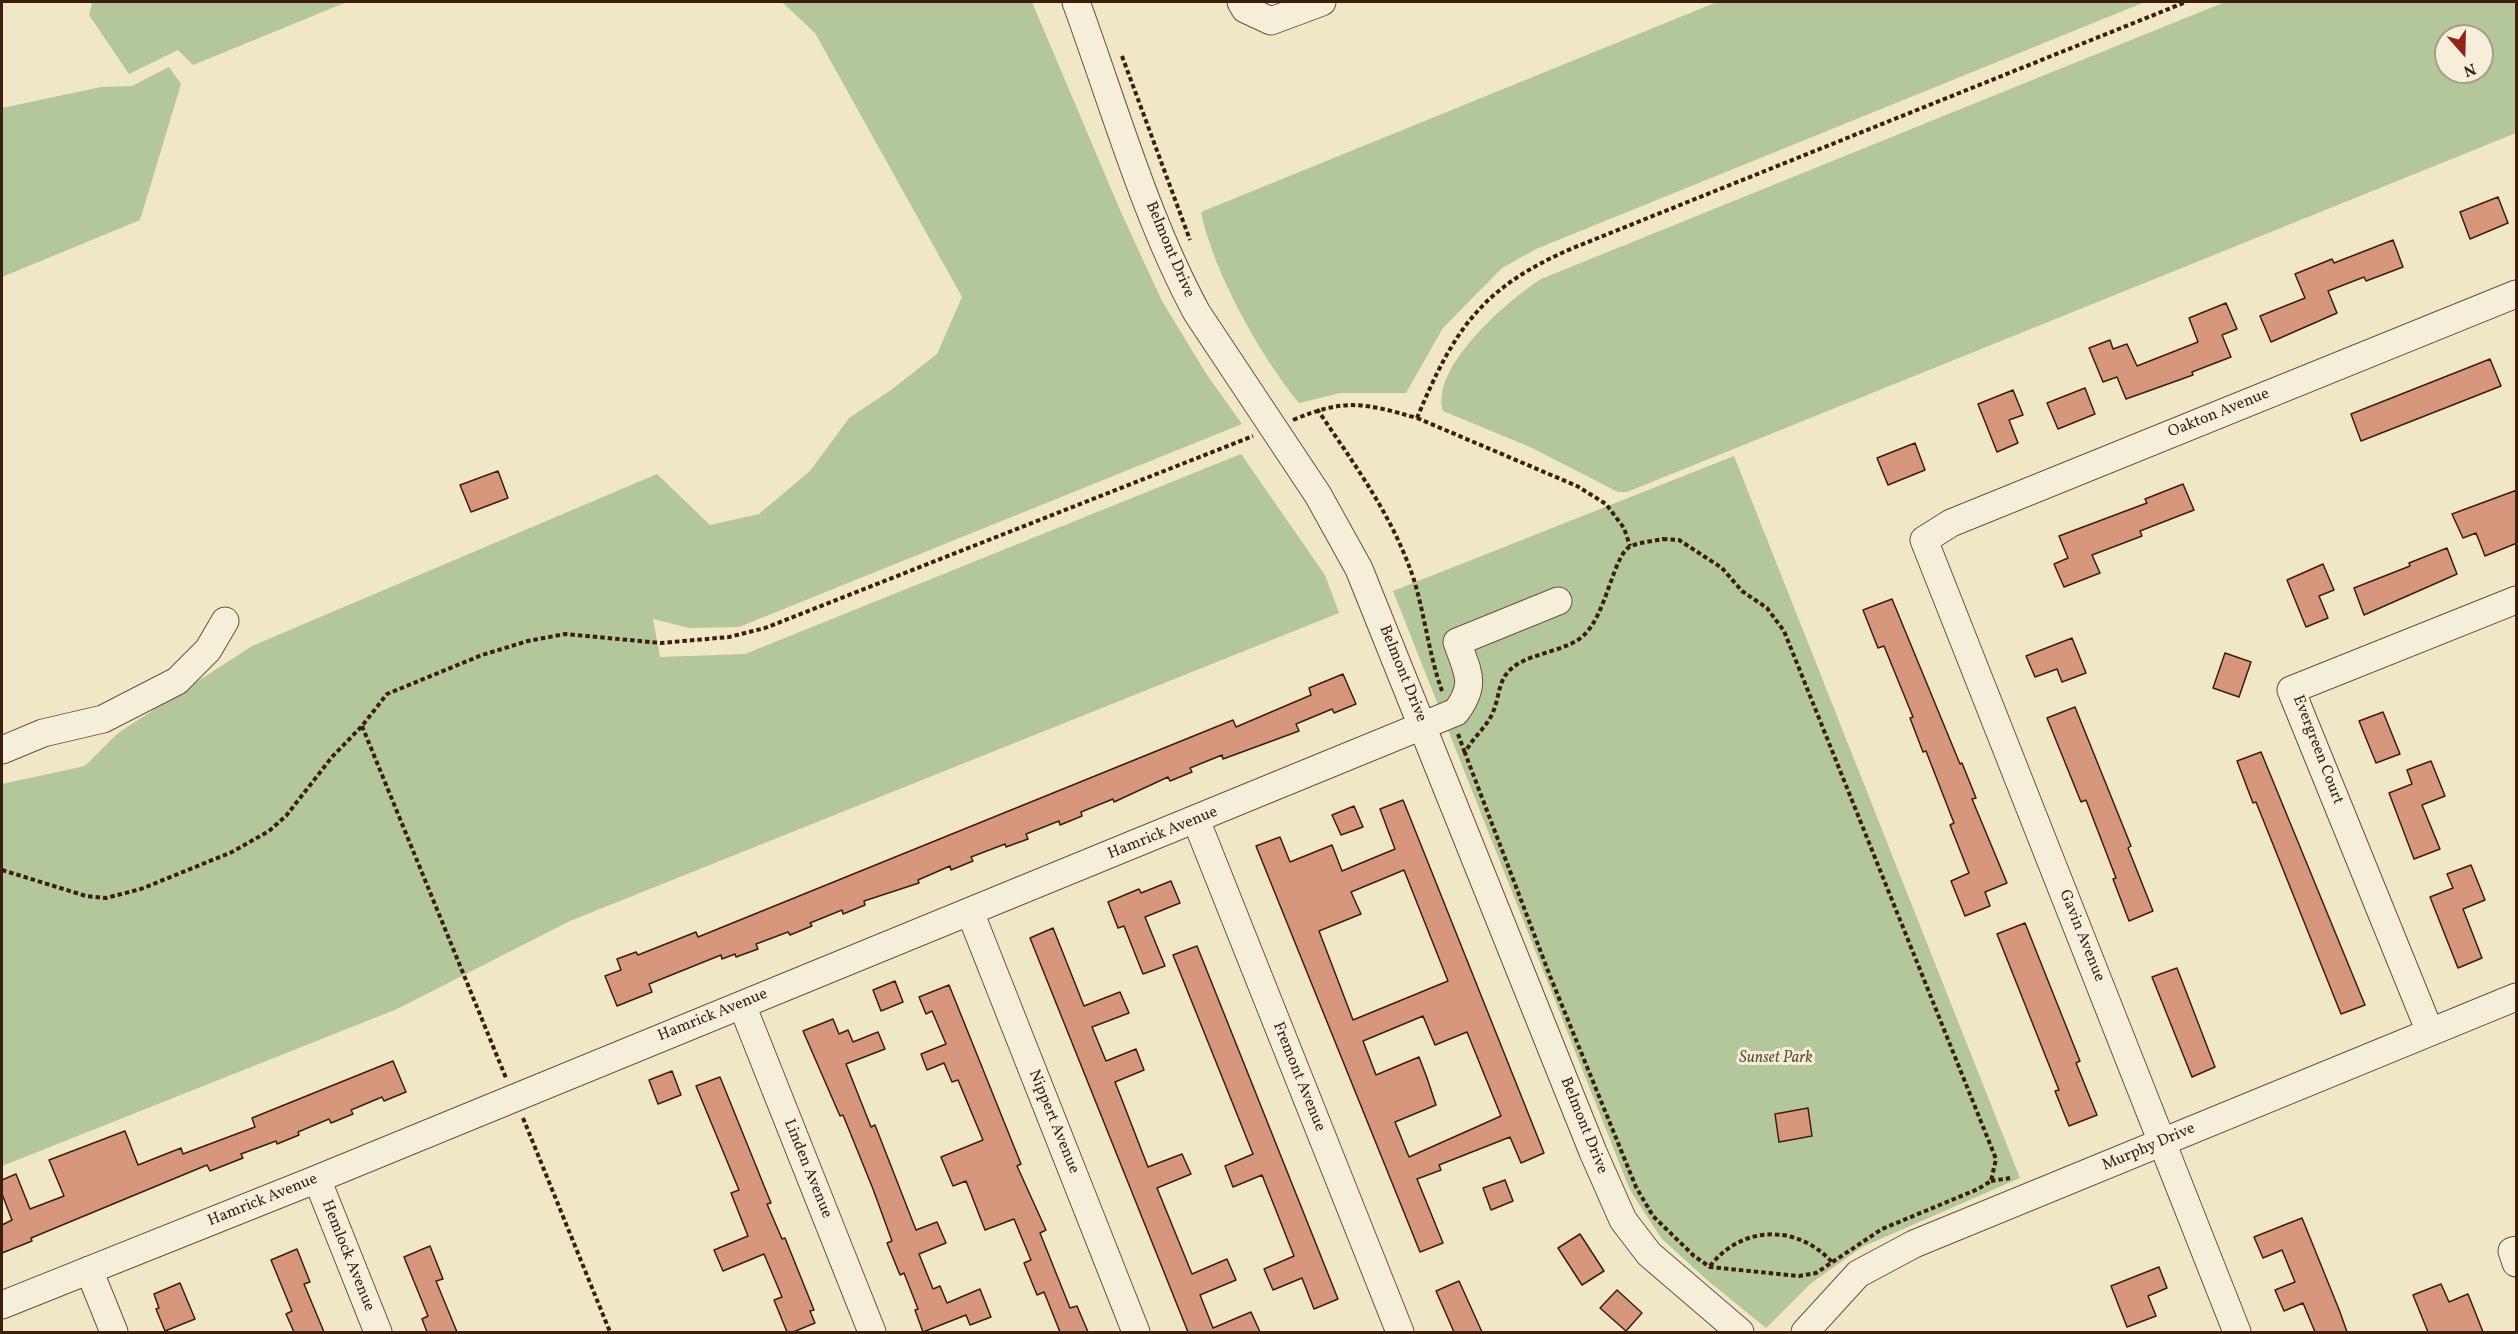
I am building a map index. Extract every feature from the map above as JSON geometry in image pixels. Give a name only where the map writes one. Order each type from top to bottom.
[{"type":"street","name":"Belmont Drive","points":[[1076,2],[1181,284],[1286,418],[1318,495],[1354,559],[1593,1152],[1623,1220],[1649,1254],[1740,1332]]},
{"type":"street","points":[[1241,2],[1245,9],[1271,21],[1322,2]]},
{"type":"street","name":"Oakton Avenue","points":[[1924,540],[1951,523],[2517,294]]},
{"type":"street","name":"Gavin Avenue","points":[[1924,540],[2238,1332]]},
{"type":"street","name":"Evergreen Court","points":[[2430,1032],[2291,690],[2517,600]]},
{"type":"street","points":[[1451,714],[1456,712],[1467,697],[1469,675],[1457,642],[1558,601]]},
{"type":"street","points":[[2,750],[43,733],[103,719],[177,681],[208,650],[225,621]]},
{"type":"street","name":"Hamrick Avenue","points":[[2,1305],[317,1179],[1451,714]]},
{"type":"street","name":"Fremont Avenue","points":[[1196,820],[1400,1332]]},
{"type":"street","name":"Nippert Avenue","points":[[970,912],[1136,1332]]},
{"type":"street","name":"Murphy Drive","points":[[1805,1332],[1858,1274],[1914,1244],[2517,997]]},
{"type":"street","name":"Linden Avenue","points":[[742,1005],[872,1332]]},
{"type":"street","name":"Hemlock Avenue","points":[[317,1179],[378,1332]]},
{"type":"street","points":[[2517,1250],[2512,1251],[2517,1263]]},
{"type":"street","points":[[89,1270],[114,1332]]},
{"type":"path","points":[[1417,418],[1449,348],[1476,310],[1499,289],[1532,268],[1573,248],[2186,2]]},
{"type":"path","points":[[1118,46],[1194,249]]},
{"type":"path","points":[[2,870],[86,896],[106,898],[141,888],[212,860],[269,831],[286,816],[332,757],[362,726],[387,694],[482,655],[528,641],[565,634],[662,643],[691,642],[765,628],[1286,418],[1334,405],[1369,404],[1417,418],[1577,486],[1606,504],[1624,528],[1630,546]]},
{"type":"path","points":[[1317,409],[1382,505],[1401,546],[1414,581],[1435,670],[1465,753],[1550,976],[1636,1187],[1653,1216],[1694,1256],[1710,1267],[1799,1276],[1816,1273],[1882,1229],[1978,1189],[1990,1181],[2014,1177]]},
{"type":"path","points":[[1465,753],[1471,741],[1493,713],[1501,678],[1517,665],[1582,638],[1595,622],[1606,599],[1620,556],[1630,546],[1663,539],[1679,540],[1722,568],[1742,591],[1767,608],[1784,631],[1985,1128],[1996,1159],[1990,1181]]},
{"type":"path","points":[[362,726],[610,1332]]},
{"type":"path","points":[[1710,1267],[1718,1256],[1734,1244],[1769,1233],[1797,1237],[1822,1251],[1832,1262]]},
{"type":"green space","points":[[92,2],[347,2],[193,65],[178,50],[129,74],[89,15]]},
{"type":"green space","points":[[782,2],[1032,2],[1120,210],[1162,301],[1207,375],[1242,424],[739,627],[689,628],[653,619],[660,657],[745,654],[1241,454],[1325,575],[1339,613],[570,921],[397,1009],[2,1166],[2,784],[85,766],[118,733],[252,646],[657,474],[710,525],[759,514],[810,471],[849,418],[891,390],[937,354],[962,297],[815,33]]},
{"type":"green space","points":[[1717,2],[2145,2],[1536,249],[1502,268],[1443,328],[1406,393],[1340,393],[1299,403],[1269,362],[1240,312],[1216,260],[1201,212]]},
{"type":"green space","points":[[2225,2],[2516,2],[2516,133],[1627,492],[1618,492],[1530,447],[1443,411],[1442,394],[1448,375],[1459,356],[1492,319],[1541,279]]},
{"type":"green space","points":[[169,67],[181,84],[140,220],[2,277],[2,108],[101,87],[132,86]]},
{"type":"green space","name":"Sunset Park","points":[[1734,456],[2020,1178],[1862,1247],[1810,1284],[1766,1328],[1707,1280],[1661,1238],[1630,1190],[1393,591]]},
{"type":"building","points":[[2498,197],[2508,223],[2470,239],[2460,212]]},
{"type":"building","points":[[2393,240],[2403,267],[2366,281],[2364,277],[2328,291],[2337,313],[2271,342],[2260,316],[2305,298],[2295,274],[2332,259],[2334,263]]},
{"type":"building","points":[[2226,303],[2237,329],[2222,335],[2231,357],[2192,372],[2193,375],[2126,399],[2117,377],[2103,382],[2089,348],[2110,340],[2113,349],[2127,344],[2137,366],[2198,342],[2189,318]]},
{"type":"building","points":[[2490,359],[2501,386],[2361,441],[2351,414]]},
{"type":"building","points":[[2085,388],[2095,414],[2058,429],[2047,403]]},
{"type":"building","points":[[2013,390],[2023,415],[2009,420],[2018,443],[1997,452],[1978,404]]},
{"type":"building","points":[[1915,443],[1925,470],[1888,485],[1877,458]]},
{"type":"building","points":[[498,471],[508,498],[471,512],[460,485]]},
{"type":"building","points":[[2183,484],[2194,510],[2140,531],[2142,536],[2092,555],[2100,573],[2064,587],[2054,564],[2068,558],[2059,536],[2147,503],[2145,499]]},
{"type":"building","points":[[2517,490],[2517,543],[2485,556],[2476,533],[2463,538],[2452,514]]},
{"type":"building","points":[[2447,548],[2457,574],[2364,615],[2354,588],[2410,566],[2409,563]]},
{"type":"building","points":[[2323,564],[2334,590],[2319,596],[2328,618],[2306,627],[2287,580]]},
{"type":"building","points":[[1892,599],[1960,764],[1962,763],[1976,798],[1972,799],[2007,883],[1985,892],[1990,906],[1965,916],[1951,881],[1969,873],[1950,825],[1954,823],[1926,751],[1923,752],[1910,718],[1913,717],[1884,646],[1878,648],[1863,610]]},
{"type":"building","points":[[2072,638],[2086,673],[2062,682],[2057,669],[2035,677],[2026,656]]},
{"type":"building","points":[[2225,653],[2251,662],[2239,697],[2213,688]]},
{"type":"building","points":[[1343,674],[1356,704],[1334,713],[1332,709],[1296,724],[1299,731],[1223,759],[1222,755],[1190,768],[1192,772],[1170,781],[1168,777],[1114,802],[1113,799],[1081,812],[1082,816],[1060,825],[1059,821],[1026,834],[1028,839],[1006,847],[1005,844],[971,857],[973,861],[951,870],[950,866],[918,880],[919,883],[864,901],[865,905],[843,914],[842,910],[810,923],[812,926],[790,935],[788,932],[756,944],[758,949],[736,957],[735,954],[722,959],[721,955],[649,984],[652,992],[617,1006],[605,976],[621,970],[617,959],[636,952],[638,955],[696,932],[698,937],[1233,720],[1236,727],[1311,695],[1309,688]]},
{"type":"building","points":[[2075,707],[2131,846],[2128,848],[2153,911],[2129,921],[2113,879],[2116,878],[2086,800],[2081,802],[2047,718]]},
{"type":"building","points":[[2383,712],[2400,754],[2376,763],[2359,721]]},
{"type":"building","points":[[2261,752],[2365,1005],[2341,1014],[2256,802],[2253,803],[2237,761]]},
{"type":"building","points":[[2431,761],[2445,796],[2422,805],[2440,849],[2414,859],[2389,793],[2412,784],[2407,770]]},
{"type":"building","points":[[1403,800],[1544,1153],[1521,1163],[1510,1137],[1439,1165],[1441,1170],[1417,1179],[1443,1243],[1420,1252],[1256,846],[1280,837],[1290,862],[1332,845],[1342,871],[1395,849],[1380,809]],"holes":[[[1404,870],[1448,981],[1353,1020],[1319,931],[1361,914],[1351,892]],[[1423,1016],[1435,1045],[1467,1032],[1501,1116],[1409,1157],[1395,1122],[1436,1105],[1419,1057],[1376,1075],[1363,1041]]]},
{"type":"building","points":[[1354,806],[1363,827],[1341,835],[1332,815]]},
{"type":"building","points":[[2471,865],[2485,900],[2463,909],[2482,958],[2458,968],[2430,897],[2453,888],[2447,874]]},
{"type":"building","points":[[1171,881],[1180,903],[1145,917],[1165,966],[1143,974],[1124,926],[1118,928],[1108,902],[1139,889],[1141,893]]},
{"type":"building","points":[[2025,923],[2080,1061],[2076,1063],[2097,1115],[2069,1126],[2055,1091],[2059,1090],[1997,934]]},
{"type":"building","points":[[1053,928],[1084,1006],[1120,992],[1129,1013],[1092,1027],[1106,1061],[1136,1049],[1144,1070],[1115,1082],[1148,1167],[1182,1154],[1191,1174],[1157,1188],[1192,1274],[1227,1259],[1236,1280],[1200,1295],[1213,1328],[1251,1312],[1260,1332],[1188,1332],[1030,938]]},
{"type":"building","points":[[1197,946],[1338,1299],[1314,1309],[1302,1278],[1273,1290],[1264,1269],[1294,1256],[1262,1175],[1233,1187],[1225,1166],[1253,1154],[1173,955]]},
{"type":"building","points":[[2177,968],[2215,1067],[2192,1077],[2152,977]]},
{"type":"building","points":[[895,981],[903,1002],[881,1011],[873,990]]},
{"type":"building","points":[[949,985],[1021,1164],[1017,1166],[1046,1230],[1040,1233],[1070,1308],[1077,1306],[1088,1332],[1060,1332],[1044,1292],[1037,1295],[1024,1263],[1031,1260],[1014,1219],[985,1230],[966,1181],[953,1186],[941,1157],[983,1140],[958,1080],[952,1082],[944,1063],[927,1070],[921,1054],[946,1044],[932,1011],[926,1014],[919,997]]},
{"type":"building","points":[[833,1019],[839,1034],[848,1030],[853,1042],[878,1032],[885,1049],[846,1064],[871,1127],[875,1125],[916,1230],[937,1222],[946,1243],[919,1254],[933,1289],[940,1286],[947,1303],[980,1289],[991,1317],[970,1325],[966,1315],[923,1332],[915,1310],[918,1309],[904,1273],[900,1275],[887,1243],[892,1241],[873,1189],[843,1115],[840,1116],[803,1031]]},
{"type":"building","points":[[393,1061],[406,1092],[384,1101],[382,1097],[351,1110],[353,1114],[331,1123],[329,1119],[277,1144],[276,1141],[241,1154],[243,1158],[210,1171],[207,1165],[31,1238],[32,1241],[2,1253],[2,1225],[12,1220],[2,1194],[2,1180],[16,1174],[30,1209],[64,1196],[49,1160],[125,1131],[138,1165],[181,1148],[183,1154],[255,1127],[252,1118]]},
{"type":"building","points":[[672,1071],[681,1095],[658,1104],[649,1080]]},
{"type":"building","points":[[720,1077],[771,1203],[767,1204],[782,1239],[785,1238],[814,1310],[810,1311],[815,1323],[793,1332],[787,1332],[774,1300],[782,1297],[764,1254],[723,1271],[714,1250],[748,1236],[731,1193],[739,1190],[696,1086]]},
{"type":"building","points":[[1808,1108],[1812,1136],[1779,1142],[1775,1114]]},
{"type":"building","points":[[1505,1180],[1513,1201],[1491,1210],[1483,1188]]},
{"type":"building","points":[[2302,1218],[2347,1332],[2315,1332],[2303,1303],[2284,1311],[2275,1290],[2295,1282],[2282,1250],[2263,1258],[2254,1237]]},
{"type":"building","points":[[1580,1234],[1604,1271],[1582,1285],[1558,1248]]},
{"type":"building","points":[[430,1246],[443,1279],[436,1281],[457,1332],[427,1332],[422,1319],[428,1316],[404,1257]]},
{"type":"building","points":[[297,1249],[310,1282],[304,1284],[324,1332],[294,1332],[286,1314],[292,1311],[271,1260]]},
{"type":"building","points":[[2159,1267],[2167,1288],[2148,1296],[2156,1316],[2127,1327],[2111,1286]]},
{"type":"building","points":[[1459,1281],[1482,1332],[1454,1332],[1436,1291]]},
{"type":"building","points":[[180,1283],[195,1319],[165,1331],[156,1309],[159,1308],[154,1294]]},
{"type":"building","points":[[2441,1284],[2449,1302],[2468,1294],[2483,1332],[2428,1332],[2413,1295]]},
{"type":"building","points":[[1617,1290],[1642,1313],[1626,1331],[1600,1308]]}]
